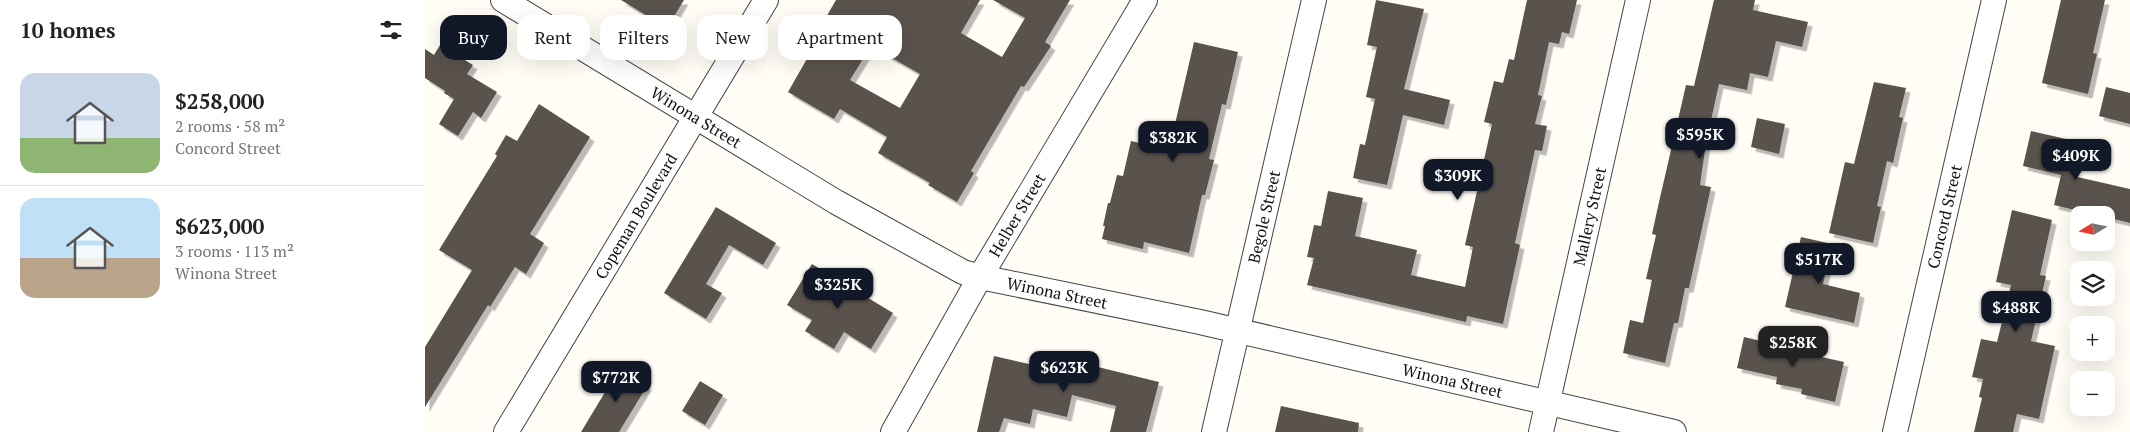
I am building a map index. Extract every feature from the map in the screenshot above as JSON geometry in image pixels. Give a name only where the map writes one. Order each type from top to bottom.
[{"type":"street","name":"Winona Street","points":[[503,0],[836,202],[951,267],[981,277],[1238,331],[1674,432]]},
{"type":"street","name":"Copeman Boulevard","points":[[506,432],[766,0]]},
{"type":"street","name":"Helber Street","points":[[893,432],[981,277],[1145,0]]},
{"type":"street","name":"Begole Street","points":[[1215,432],[1314,0]]},
{"type":"street","name":"Mallery Street","points":[[1541,432],[1639,0]]},
{"type":"street","name":"Concord Street","points":[[1895,432],[1994,0]]},
{"type":"building","points":[[621,0],[684,0],[675,15],[646,15]]},
{"type":"building","points":[[836,0],[980,0],[961,33],[1002,57],[1025,18],[993,0],[1070,0],[1045,42],[1051,46],[1024,87],[1021,86],[971,171],[974,173],[957,202],[928,185],[930,183],[878,153],[887,137],[840,109],[834,119],[788,92],[806,60],[862,60],[850,80],[900,108],[920,74],[896,60],[902,60],[902,15],[827,15]]},
{"type":"building","points":[[1376,0],[1424,9],[1404,89],[1450,100],[1444,125],[1403,115],[1387,185],[1353,178],[1360,144],[1365,145],[1375,99],[1366,97],[1377,47],[1367,45]]},
{"type":"building","points":[[1527,0],[1577,0],[1569,34],[1562,32],[1559,44],[1549,42],[1538,95],[1542,96],[1535,124],[1547,126],[1542,151],[1535,150],[1515,243],[1520,245],[1503,324],[1467,316],[1466,322],[1307,285],[1314,258],[1307,257],[1314,225],[1321,226],[1328,191],[1363,198],[1355,236],[1417,250],[1411,275],[1465,287],[1473,247],[1465,245],[1492,124],[1484,122],[1494,81],[1503,83],[1509,59],[1514,60]]},
{"type":"building","points":[[1714,0],[1755,0],[1753,10],[1808,22],[1802,47],[1776,41],[1768,77],[1750,73],[1747,90],[1719,84],[1706,143],[1700,185],[1711,187],[1689,288],[1685,288],[1678,323],[1674,323],[1665,363],[1623,353],[1630,320],[1643,323],[1652,280],[1646,279],[1656,235],[1652,234],[1659,202],[1686,85],[1694,86]]},
{"type":"building","points":[[2061,0],[2105,0],[2093,53],[2097,54],[2088,94],[2042,83]]},
{"type":"building","points":[[1194,42],[1238,52],[1226,105],[1222,104],[1209,159],[1214,160],[1205,195],[1202,195],[1189,253],[1144,242],[1143,249],[1102,239],[1108,203],[1110,203],[1117,175],[1123,176],[1131,141],[1169,150]]},
{"type":"building","points":[[440,45],[440,60],[465,60],[473,65],[467,74],[497,92],[481,118],[473,112],[458,136],[439,124],[454,99],[425,78],[425,49],[434,55]]},
{"type":"building","points":[[1874,82],[1906,88],[1899,117],[1903,118],[1893,163],[1887,161],[1877,206],[1881,207],[1873,243],[1829,233],[1845,162],[1854,164]]},
{"type":"building","points":[[2106,87],[2130,93],[2130,124],[2099,116]]},
{"type":"building","points":[[539,104],[590,137],[530,234],[544,243],[526,274],[515,267],[490,307],[488,305],[425,407],[425,347],[472,270],[439,250],[497,156],[495,154],[506,135],[517,141]]},
{"type":"building","points":[[1757,118],[1785,124],[1779,154],[1751,147]]},
{"type":"building","points":[[2031,131],[2066,139],[2063,153],[2077,156],[2073,176],[2130,189],[2130,223],[2115,219],[2115,206],[2070,206],[2070,209],[2054,205],[2061,175],[2023,166]]},
{"type":"building","points":[[716,207],[776,243],[763,265],[729,245],[706,284],[722,293],[706,319],[664,293]]},
{"type":"building","points":[[2012,210],[2052,220],[2040,275],[2046,276],[2031,341],[2055,346],[2039,419],[2017,414],[2013,432],[1974,432],[1982,398],[1979,397],[1983,379],[1972,377],[1981,339],[1997,342],[2011,285],[1996,282]]},
{"type":"building","points":[[1801,237],[1832,244],[1823,284],[1860,293],[1854,323],[1785,307]]},
{"type":"building","points":[[812,264],[893,313],[871,349],[844,332],[834,349],[805,331],[812,320],[787,305]]},
{"type":"building","points":[[1744,337],[1774,344],[1773,346],[1844,362],[1835,402],[1801,394],[1802,389],[1776,384],[1777,377],[1737,368]]},
{"type":"building","points":[[1041,353],[1159,382],[1146,432],[1110,432],[1116,406],[1072,395],[1067,417],[1033,409],[1030,424],[1004,418],[999,432],[977,432],[994,356],[1038,366]]},
{"type":"building","points":[[622,364],[640,375],[637,380],[647,386],[619,432],[581,432]]},
{"type":"building","points":[[700,381],[723,395],[705,425],[682,411]]},
{"type":"building","points":[[1281,406],[1359,423],[1358,432],[1275,432]]}]
